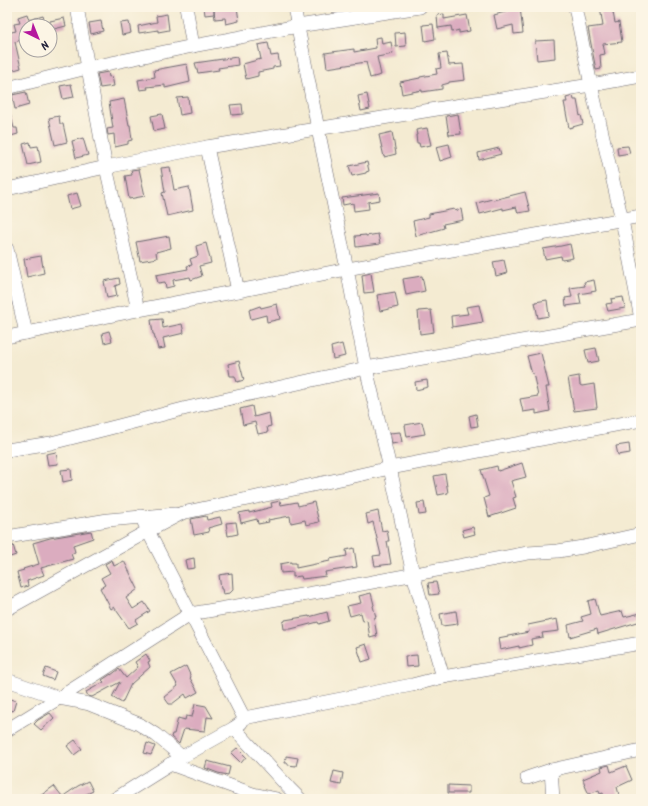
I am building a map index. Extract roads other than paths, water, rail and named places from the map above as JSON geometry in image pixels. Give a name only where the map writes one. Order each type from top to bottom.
[{"type":"street","points":[[77,7],[106,167],[138,310]]},
{"type":"street","points":[[186,7],[193,46]]},
{"type":"street","points":[[294,7],[366,368],[413,574],[442,677]]},
{"type":"street","points":[[7,88],[87,68],[193,46],[390,9],[420,7]]},
{"type":"street","points":[[7,450],[51,443],[187,408],[366,368],[641,320],[622,220],[575,7]]},
{"type":"street","points":[[7,189],[206,147],[641,76]]},
{"type":"street","points":[[206,147],[238,292]]},
{"type":"street","points":[[7,337],[347,269],[641,216]]},
{"type":"street","points":[[7,248],[26,333]]},
{"type":"street","points":[[7,537],[108,520],[182,513],[390,468],[641,420]]},
{"type":"street","points":[[7,609],[182,513]]},
{"type":"street","points":[[141,516],[244,718]]},
{"type":"street","points":[[7,730],[190,614],[319,592],[528,553],[577,548],[641,534]]},
{"type":"street","points":[[115,799],[170,764],[234,728],[241,723],[244,718],[412,685],[442,677],[641,643]]},
{"type":"street","points":[[7,680],[59,698],[89,704],[139,724],[156,734],[182,757]]},
{"type":"street","points":[[234,728],[300,799]]},
{"type":"street","points":[[527,778],[551,770],[641,750]]},
{"type":"street","points":[[170,764],[253,794],[277,799]]},
{"type":"street","points":[[551,770],[553,799]]}]
